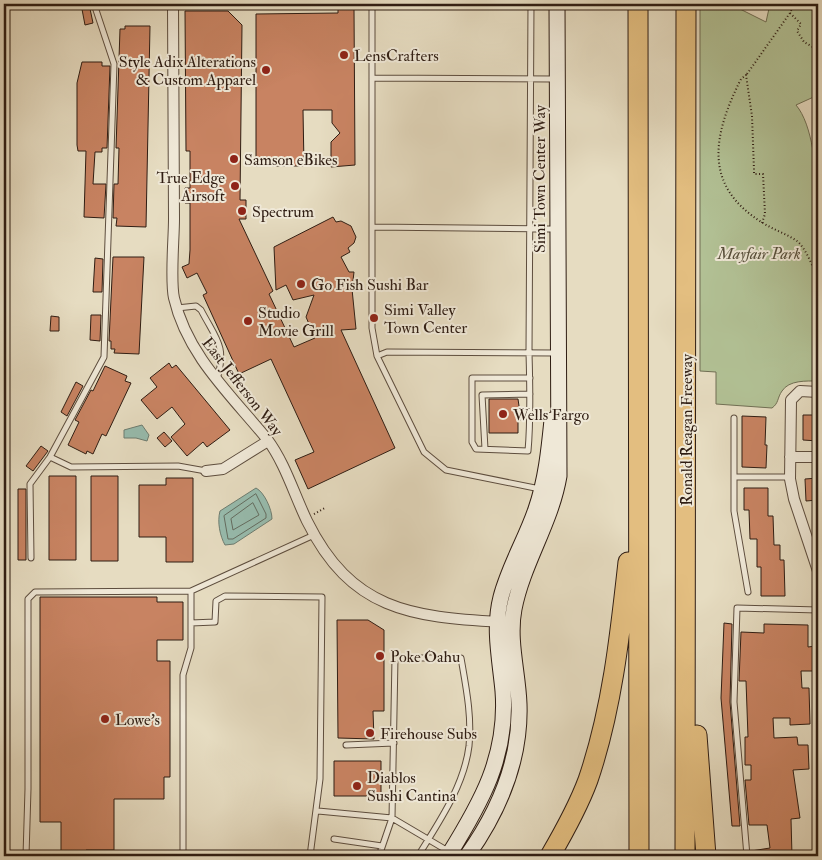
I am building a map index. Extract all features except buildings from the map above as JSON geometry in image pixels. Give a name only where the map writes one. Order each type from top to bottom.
[{"type":"highway","points":[[638,4],[638,856]]},
{"type":"highway","name":"Ronald Reagan Freeway","points":[[685,856],[686,4]]},
{"type":"highway","points":[[550,856],[587,782],[615,671],[638,476]]},
{"type":"highway","points":[[686,629],[706,856]]},
{"type":"street","name":"East Jefferson Way","points":[[173,4],[173,296],[190,342],[216,379],[268,441],[281,462],[324,554],[349,581],[373,597],[403,610],[505,622]]},
{"type":"street","name":"Simi Town Center Way","points":[[467,856],[487,828],[501,797],[514,759],[519,704],[500,598],[509,570],[549,491],[561,456],[557,353],[557,4]]},
{"type":"street","points":[[818,392],[800,391],[791,400],[790,457],[790,477],[794,499],[816,555],[818,570]]},
{"type":"street","points":[[206,471],[223,469],[268,441]]},
{"type":"street","points":[[790,457],[818,457]]},
{"type":"street","name":"Simi Town Center Way","points":[[451,855],[478,808],[493,772],[500,740],[503,710],[498,659],[505,622]]},
{"type":"lane","points":[[31,558],[30,484],[50,457],[104,357],[114,64],[94,4]]},
{"type":"lane","points":[[372,4],[372,328],[377,356],[424,452],[435,463],[446,470],[549,491]]},
{"type":"lane","points":[[530,378],[472,378],[472,442],[476,449],[528,451],[530,394],[531,4]]},
{"type":"lane","points":[[372,78],[557,79]]},
{"type":"lane","points":[[373,227],[557,229]]},
{"type":"lane","points":[[177,308],[196,306],[201,310],[222,350],[222,364],[216,379]]},
{"type":"lane","points":[[377,356],[386,352],[557,353]]},
{"type":"lane","points":[[485,449],[482,395],[530,394]]},
{"type":"lane","points":[[734,418],[734,511],[748,592]]},
{"type":"lane","points":[[50,457],[71,467],[178,466],[206,471]]},
{"type":"lane","points":[[734,477],[790,477]]},
{"type":"lane","points":[[26,856],[28,599],[35,592],[191,591],[314,535]]},
{"type":"lane","points":[[183,856],[183,676],[191,648],[191,591]]},
{"type":"lane","points":[[191,622],[215,622],[216,601],[226,596],[322,597],[320,779],[318,811],[310,856]]},
{"type":"lane","points":[[747,856],[734,702],[737,608],[818,610]]},
{"type":"lane","points":[[379,856],[392,818],[395,658],[461,658],[469,700],[469,746],[460,780],[418,856]]},
{"type":"lane","points":[[346,745],[394,744]]},
{"type":"lane","points":[[318,811],[392,818],[429,839],[451,855]]},
{"type":"lane","points":[[334,839],[382,846]]},
{"type":"path","points":[[794,4],[790,13],[741,80],[724,117],[717,160],[723,180],[734,200],[762,223],[798,242],[818,278]]},
{"type":"path","points":[[790,13],[801,24],[798,31],[800,38],[818,50]]},
{"type":"path","points":[[746,75],[752,116],[754,174],[763,174],[765,214],[762,223]]},
{"type":"path","points":[[314,514],[325,508]]},
{"type":"green space","name":"Mayfair Park","points":[[700,4],[730,4],[766,22],[770,4],[818,4],[818,95],[796,105],[802,114],[810,136],[815,162],[818,197],[818,381],[798,382],[785,387],[772,408],[716,404],[716,372],[700,371]]},
{"type":"water","points":[[142,425],[149,435],[147,441],[136,438],[124,438],[124,430]]},
{"type":"water","points":[[256,488],[267,501],[272,519],[234,544],[225,545],[220,529],[220,511]]},
{"type":"place","name":"LensCrafters","points":[[344,55]]},
{"type":"place","name":"Style Adix Alterations & Custom Apparel","points":[[266,70]]},
{"type":"place","name":"Samson eBikes","points":[[234,159]]},
{"type":"place","name":"True Edge Airsoft","points":[[235,186]]},
{"type":"place","name":"Spectrum","points":[[242,211]]},
{"type":"place","name":"Go Fish Sushi Bar","points":[[301,284]]},
{"type":"place","name":"Simi Valley Town Center","points":[[374,318]]},
{"type":"place","name":"Studio Movie Grill","points":[[248,321]]},
{"type":"place","name":"Wells Fargo","points":[[503,414]]},
{"type":"place","name":"Poke Oahu","points":[[380,656]]},
{"type":"place","name":"Lowe's","points":[[105,719]]},
{"type":"place","name":"Firehouse Subs","points":[[370,733]]},
{"type":"place","name":"Diablos Sushi Cantina","points":[[357,786]]}]
